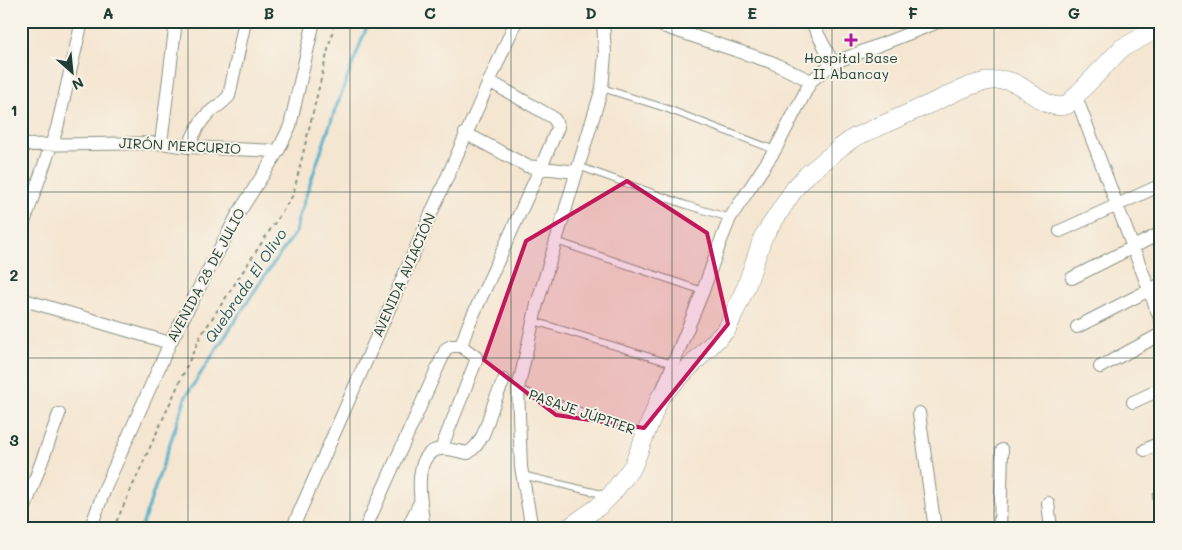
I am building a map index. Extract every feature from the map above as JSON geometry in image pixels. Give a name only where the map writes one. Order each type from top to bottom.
[{"type":"street","points":[[21,231],[57,128],[82,21]]},
{"type":"street","points":[[161,143],[176,21]]},
{"type":"street","points":[[188,147],[200,122],[229,96],[245,21]]},
{"type":"street","name":"AVENIDA 28 DE JULIO","points":[[90,529],[106,486],[170,343],[238,214],[278,151],[294,115],[314,21]]},
{"type":"street","name":"AVENIDA AVIACIÓN","points":[[292,529],[516,21]]},
{"type":"street","points":[[532,529],[522,475],[518,390],[534,321],[602,88],[606,54],[604,21]]},
{"type":"street","points":[[648,21],[771,62],[811,81]]},
{"type":"street","points":[[811,21],[833,63]]},
{"type":"street","points":[[567,529],[610,496],[633,466],[730,218],[775,150],[811,81],[833,63],[942,21]]},
{"type":"street","points":[[660,397],[726,329],[746,287],[763,237],[795,188],[807,175],[840,147],[855,137],[976,83],[1001,80],[1010,81],[1044,102],[1061,107],[1067,105],[1122,48],[1161,27]]},
{"type":"street","points":[[460,346],[558,127],[555,120],[489,81]]},
{"type":"street","points":[[1076,96],[1161,322]]},
{"type":"street","points":[[465,133],[527,166],[577,169]]},
{"type":"street","name":"JIRÓN MERCURIO","points":[[21,145],[161,143],[188,147],[278,151]]},
{"type":"street","points":[[1060,231],[1161,185]]},
{"type":"street","points":[[1072,278],[1161,234]]},
{"type":"street","points":[[1077,327],[1161,284]]},
{"type":"street","points":[[21,298],[170,343]]},
{"type":"street","points":[[1100,367],[1161,334]]},
{"type":"street","points":[[365,529],[446,349],[451,346],[460,346],[476,356],[476,361],[441,449]]},
{"type":"street","points":[[424,529],[419,485],[420,474],[425,460],[432,452],[441,449],[468,453],[476,448],[483,438],[493,405],[504,380]]},
{"type":"street","points":[[1133,402],[1161,389]]},
{"type":"street","points":[[919,413],[934,529]]},
{"type":"street","points":[[21,518],[59,414]]},
{"type":"street","points":[[1145,450],[1161,442]]},
{"type":"street","points":[[1000,529],[1002,450]]},
{"type":"street","points":[[407,529],[421,500]]},
{"type":"street","points":[[1048,503],[1051,529]]},
{"type":"lane","points":[[602,88],[775,150]]},
{"type":"lane","points":[[577,169],[730,218]]},
{"type":"lane","points":[[556,242],[703,290]]},
{"type":"lane","points":[[534,321],[673,364]]},
{"type":"lane","name":"PASAJE JÚPITER","points":[[518,390],[646,434]]},
{"type":"lane","points":[[522,475],[610,496]]},
{"type":"path","points":[[113,529],[200,337],[293,195],[335,21]]},
{"type":"highlighted area","points":[[627,181],[707,233],[728,324],[644,428],[556,415],[484,360],[526,241]]},
{"type":"waterway","name":"Quebrada El Olivo","points":[[141,529],[186,396],[263,278],[296,232],[298,219],[334,113],[369,21]]},
{"type":"place","name":"Hospital Base II Abancay","points":[[851,40]]}]
